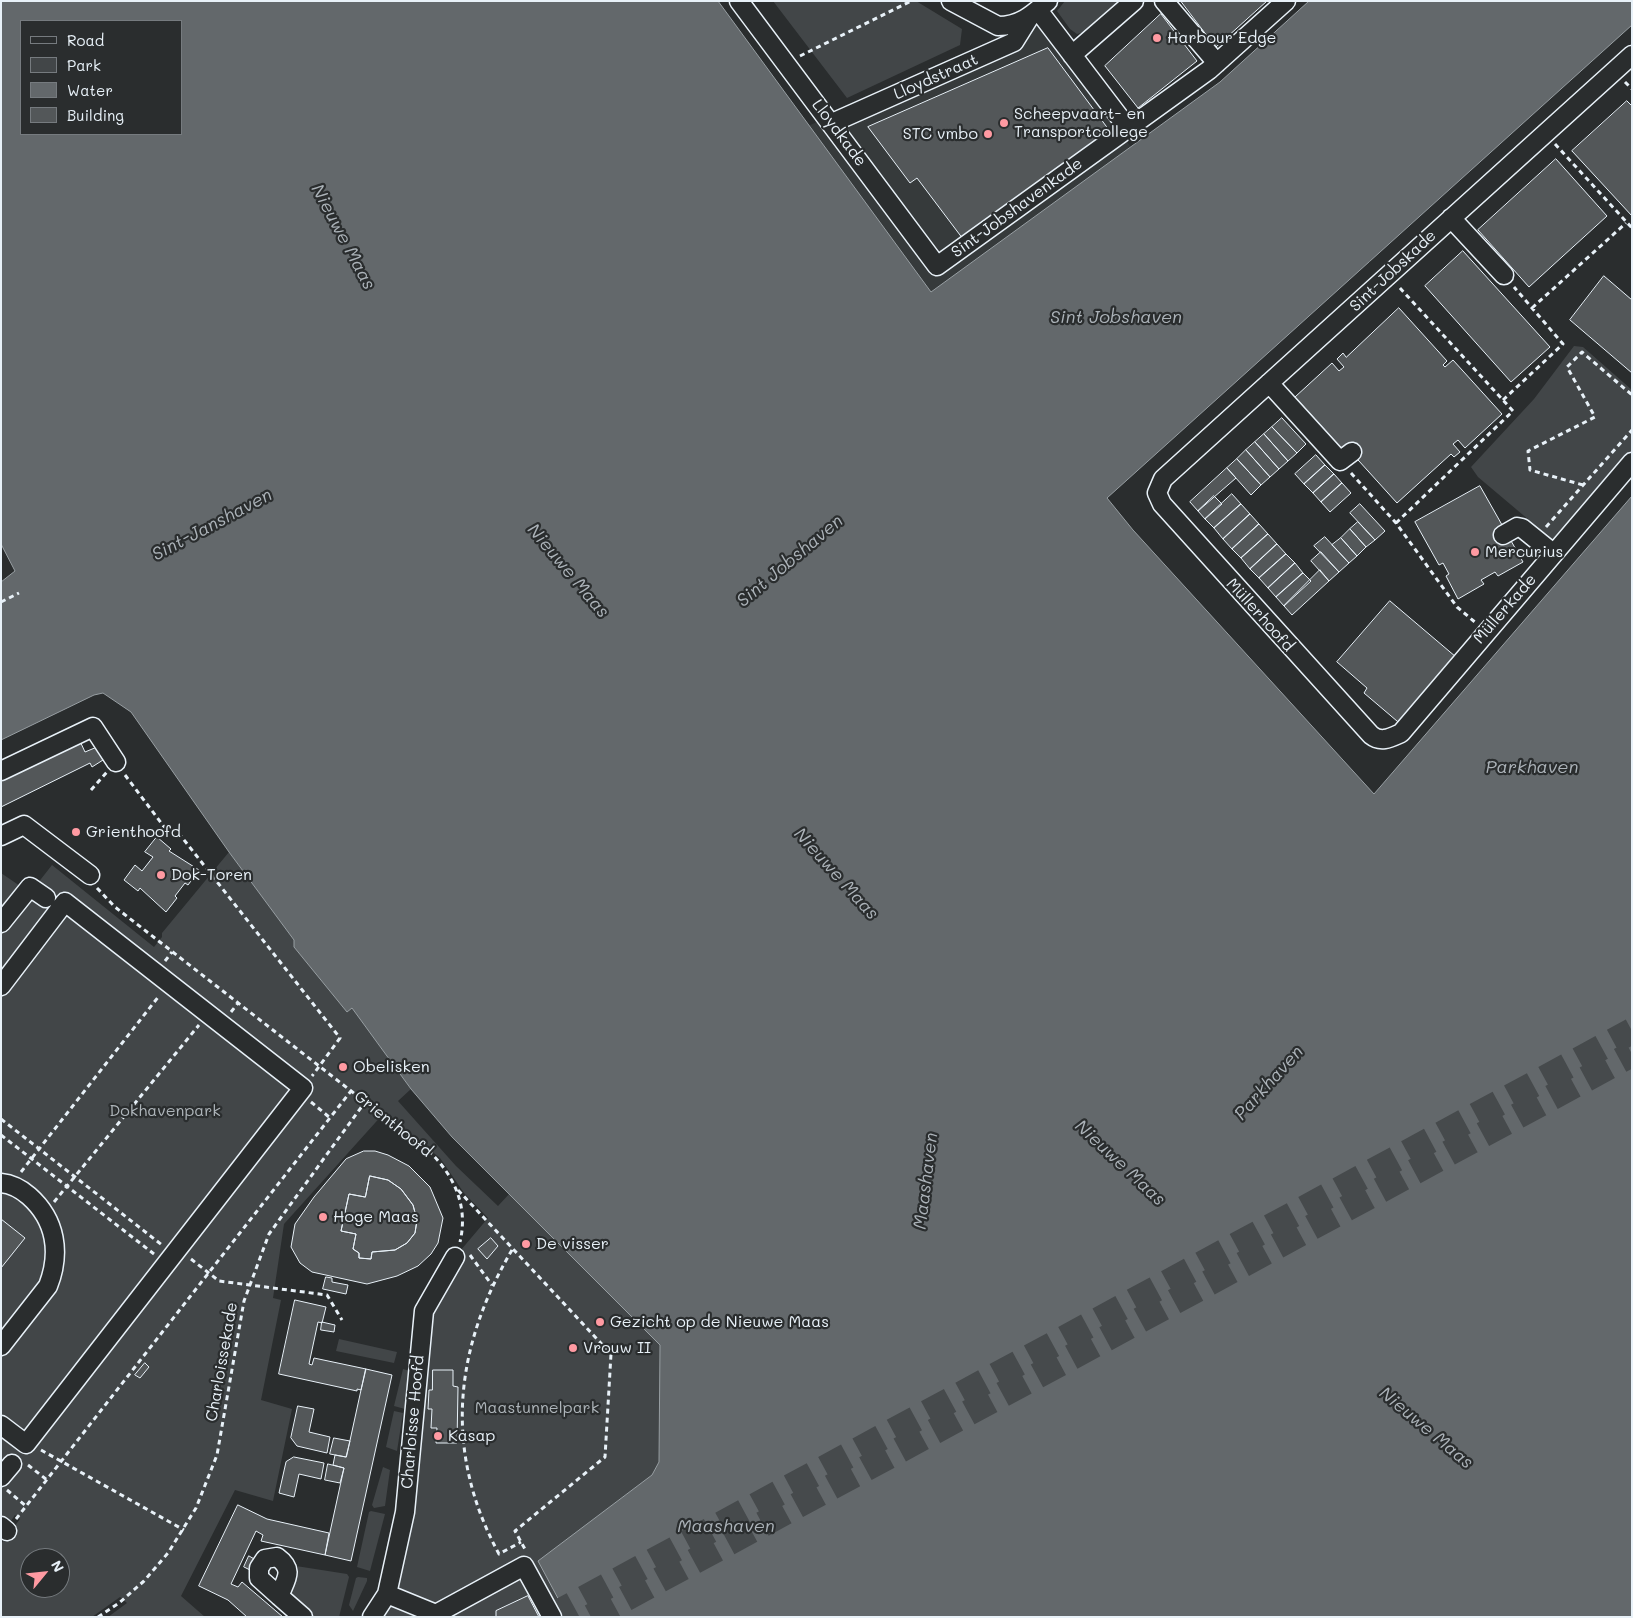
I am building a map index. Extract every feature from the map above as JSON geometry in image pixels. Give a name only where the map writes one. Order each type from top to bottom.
[{"type":"street","name":"Lloydkade","points":[[739,1],[937,266]]},
{"type":"street","points":[[952,1],[998,26],[1014,26],[1038,10],[1127,127]]},
{"type":"street","points":[[1072,55],[1134,1]]},
{"type":"street","points":[[1164,1],[1217,63]]},
{"type":"street","name":"Sint-Jobshavenkade","points":[[937,266],[1217,63],[1286,1]]},
{"type":"street","name":"Lloydstraat","points":[[832,123],[1014,42],[1038,10]]},
{"type":"street","name":"Sint-Jobskade","points":[[1157,488],[1163,479],[1268,383],[1632,55]]},
{"type":"street","points":[[1451,218],[1503,276]]},
{"type":"street","points":[[1268,383],[1346,457]]},
{"type":"street","name":"Müllerkade","points":[[1372,736],[1388,739],[1401,733],[1632,462]]},
{"type":"street","name":"Müllerhoofd","points":[[1157,488],[1158,498],[1162,504],[1275,632],[1372,736]]},
{"type":"street","points":[[1503,536],[1520,528],[1553,553]]},
{"type":"street","points":[[1,771],[93,726],[116,762]]},
{"type":"street","points":[[1,836],[24,825],[90,875]]},
{"type":"street","points":[[1,924],[30,887],[46,898]]},
{"type":"street","points":[[1,986],[65,902],[305,1093],[170,1259],[26,1444],[1,1424]]},
{"type":"street","points":[[1,1346],[48,1286],[53,1274],[55,1253],[51,1226],[45,1212],[21,1190],[6,1184]]},
{"type":"street","name":"Charloisse Hoofd","points":[[372,1617],[387,1594],[405,1512],[420,1336],[424,1311],[457,1249]]},
{"type":"street","points":[[387,1594],[437,1615],[524,1566],[552,1617]]},
{"type":"street","points":[[279,1596],[303,1617]]},
{"type":"path","points":[[786,62],[911,1]]},
{"type":"path","points":[[1545,133],[1632,228]]},
{"type":"path","points":[[1532,308],[1626,223]]},
{"type":"path","points":[[1389,275],[1513,411],[1396,523]]},
{"type":"path","points":[[1502,400],[1562,344],[1503,276]]},
{"type":"path","points":[[1583,485],[1530,470],[1528,451],[1595,417],[1567,367],[1582,352],[1632,395]]},
{"type":"path","points":[[1536,539],[1632,430]]},
{"type":"path","points":[[1346,457],[1457,607],[1486,631]]},
{"type":"path","points":[[1,602],[19,593]]},
{"type":"path","points":[[91,790],[116,762],[165,828],[178,831],[340,1038],[320,1067]]},
{"type":"path","name":"Grienthoofd","points":[[90,875],[101,896],[432,1154],[445,1167],[457,1190]]},
{"type":"path","points":[[6,1184],[39,1149],[169,984]]},
{"type":"path","points":[[45,1212],[76,1178],[208,1014]]},
{"type":"path","points":[[4,1528],[27,1506],[351,1091]]},
{"type":"path","points":[[305,1093],[329,1117]]},
{"type":"path","name":"Charloissekade","points":[[98,1617],[120,1603],[144,1581],[184,1530],[203,1493],[217,1455],[225,1422],[240,1318],[268,1234],[365,1102]]},
{"type":"path","points":[[1,1119],[76,1178],[170,1259]]},
{"type":"path","points":[[1,1135],[68,1187],[170,1259]]},
{"type":"path","points":[[457,1190],[462,1210],[457,1249],[492,1285]]},
{"type":"path","points":[[457,1190],[611,1354],[605,1457],[515,1532],[532,1562],[524,1566]]},
{"type":"path","points":[[512,1250],[492,1285],[479,1315],[465,1370],[462,1403],[466,1458],[478,1512],[498,1554],[521,1542]]},
{"type":"path","points":[[193,1260],[219,1281],[327,1295],[342,1320]]},
{"type":"path","points":[[44,1451],[60,1463],[184,1530]]},
{"type":"path","points":[[31,1468],[47,1480]]},
{"type":"path","points":[[1,1484],[27,1506]]},
{"type":"shaded area","points":[[1038,25],[1131,147],[931,293],[808,126]]},
{"type":"green space","points":[[773,1],[916,1],[962,29],[960,45],[847,98]]},
{"type":"green space","points":[[1065,1],[1123,1],[1091,30],[1077,34],[1070,29],[1057,11]]},
{"type":"green space","points":[[1574,346],[1583,347],[1632,390],[1632,450],[1555,542],[1478,477],[1471,467],[1534,399]]},
{"type":"green space","name":"Dokhavenpark","points":[[229,852],[294,940],[294,947],[347,1012],[352,1008],[411,1089],[398,1101],[456,1166],[498,1206],[510,1193],[660,1345],[659,1462],[652,1475],[539,1561],[568,1617],[372,1617],[387,1594],[420,1336],[455,1257],[488,1218],[464,1193],[440,1158],[384,1113],[284,1224],[273,1298],[281,1300],[261,1400],[292,1409],[273,1501],[235,1490],[181,1596],[205,1617],[108,1617],[127,1603],[120,1597],[92,1617],[1,1617],[1,1544],[20,1519],[15,1515],[8,1525],[1,1522],[1,930],[52,865],[154,947],[162,937],[162,933]]},
{"type":"green space","points":[[1,873],[23,888],[1,917]]},
{"type":"green space","points":[[339,1339],[397,1352],[394,1363],[336,1351]]},
{"type":"green space","points":[[403,1369],[410,1371],[405,1409],[394,1406]]},
{"type":"green space","points":[[394,1411],[403,1413],[397,1451],[386,1447]]},
{"type":"green space","points":[[383,1467],[390,1470],[385,1506],[374,1508],[372,1505]]},
{"type":"green space","points":[[369,1512],[385,1514],[370,1571],[357,1567]]},
{"type":"green space","points":[[293,1567],[347,1574],[349,1577],[339,1617],[308,1617],[286,1590]]},
{"type":"green space","points":[[356,1578],[367,1578],[367,1581],[353,1611],[349,1605]]},
{"type":"water","points":[[1,1],[718,1],[931,292],[1220,82],[1309,1],[1632,1],[1632,25],[1107,498],[1133,530],[1374,794],[1632,496],[1632,1617],[568,1617],[538,1561],[652,1475],[659,1462],[660,1345],[452,1137],[411,1089],[352,1008],[347,1012],[294,947],[294,940],[229,852],[131,712],[103,693],[94,695],[1,740],[1,582],[15,571],[1,544]]},
{"type":"building","points":[[1181,1],[1267,1],[1216,47]]},
{"type":"building","name":"Harbour Edge","points":[[1161,14],[1197,61],[1138,108],[1105,66]]},
{"type":"building","points":[[1048,48],[1109,130],[963,239],[917,178],[910,183],[868,127]]},
{"type":"building","points":[[1627,101],[1632,106],[1632,216],[1572,151]]},
{"type":"building","points":[[1556,159],[1607,216],[1529,287],[1478,230]]},
{"type":"building","points":[[1463,251],[1550,347],[1511,382],[1425,286]]},
{"type":"building","points":[[1604,276],[1632,300],[1632,373],[1570,320]]},
{"type":"building","points":[[1399,308],[1447,361],[1443,365],[1445,367],[1453,360],[1502,414],[1465,448],[1458,440],[1453,444],[1460,452],[1454,457],[1451,454],[1397,503],[1349,450],[1344,451],[1295,397],[1332,363],[1339,371],[1344,367],[1337,359],[1343,353],[1346,357]]},
{"type":"building","points":[[1282,418],[1306,444],[1297,453],[1272,427]]},
{"type":"building","points":[[1272,427],[1297,453],[1288,461],[1264,434]]},
{"type":"building","points":[[1264,434],[1288,461],[1279,469],[1255,442]]},
{"type":"building","points":[[1255,442],[1279,469],[1270,477],[1246,450]]},
{"type":"building","points":[[1246,450],[1270,477],[1261,485],[1237,459]]},
{"type":"building","points":[[1316,455],[1325,465],[1304,484],[1295,474]]},
{"type":"building","points":[[1237,459],[1261,485],[1251,495],[1227,468]]},
{"type":"building","points":[[1325,465],[1334,474],[1313,493],[1304,484]]},
{"type":"building","points":[[1227,468],[1236,478],[1198,511],[1190,502]]},
{"type":"building","points":[[1334,474],[1342,483],[1321,502],[1313,493]]},
{"type":"building","points":[[1342,483],[1351,493],[1330,512],[1321,502]]},
{"type":"building","name":"Mercurius","points":[[1480,486],[1523,562],[1498,576],[1495,572],[1481,580],[1484,584],[1458,599],[1446,576],[1449,574],[1443,563],[1439,565],[1415,522]]},
{"type":"building","points":[[1232,494],[1241,504],[1214,528],[1205,519]]},
{"type":"building","points":[[1214,496],[1222,504],[1205,519],[1198,511]]},
{"type":"building","points":[[1241,504],[1250,514],[1223,539],[1214,528]]},
{"type":"building","points":[[1360,504],[1385,531],[1375,540],[1350,513]]},
{"type":"building","points":[[1250,514],[1259,524],[1232,549],[1223,539]]},
{"type":"building","points":[[1358,522],[1375,540],[1366,547],[1350,529]]},
{"type":"building","points":[[1259,524],[1268,534],[1241,558],[1232,549]]},
{"type":"building","points":[[1350,529],[1366,547],[1357,556],[1341,538]]},
{"type":"building","points":[[1268,534],[1277,544],[1250,569],[1241,558]]},
{"type":"building","points":[[1325,537],[1349,563],[1339,572],[1314,546]]},
{"type":"building","points":[[1341,538],[1357,556],[1349,563],[1332,545]]},
{"type":"building","points":[[1277,544],[1286,554],[1259,578],[1250,569]]},
{"type":"building","points":[[1321,552],[1339,572],[1329,581],[1311,561]]},
{"type":"building","points":[[1286,554],[1295,563],[1268,588],[1259,578]]},
{"type":"building","points":[[1295,563],[1303,573],[1276,597],[1268,588]]},
{"type":"building","points":[[1320,570],[1329,581],[1292,615],[1284,606]]},
{"type":"building","points":[[1303,573],[1311,581],[1284,606],[1276,597]]},
{"type":"building","points":[[1390,601],[1456,657],[1404,727],[1364,693],[1367,688],[1337,662]]},
{"type":"building","points":[[79,739],[85,752],[97,747],[103,760],[92,767],[90,763],[1,807],[1,778]]},
{"type":"building","name":"Dok-Toren","points":[[157,837],[171,849],[169,851],[199,870],[188,885],[185,883],[175,896],[177,898],[166,912],[140,888],[138,891],[124,880],[135,865],[142,871],[153,857],[145,852]]},
{"type":"building","name":"Hoge Maas","points":[[364,1151],[375,1151],[388,1155],[409,1166],[430,1187],[443,1218],[438,1243],[431,1254],[418,1266],[397,1276],[367,1284],[312,1272],[300,1263],[291,1247],[295,1224],[314,1197],[346,1159]],"holes":[[[370,1176],[388,1180],[401,1189],[413,1205],[417,1220],[415,1233],[407,1243],[395,1250],[372,1252],[371,1259],[359,1258],[359,1253],[353,1249],[356,1234],[341,1231],[349,1194],[365,1197]]]},
{"type":"building","points":[[370,1176],[388,1180],[401,1189],[413,1205],[417,1220],[415,1233],[407,1243],[395,1250],[372,1252],[371,1259],[359,1258],[359,1253],[353,1249],[356,1234],[341,1231],[349,1194],[365,1197]]},
{"type":"building","points":[[1,1219],[25,1238],[1,1268]]},
{"type":"building","points":[[491,1238],[498,1246],[487,1259],[478,1249]]},
{"type":"building","points":[[326,1277],[332,1278],[332,1282],[348,1285],[346,1294],[323,1289]]},
{"type":"building","points":[[295,1300],[326,1307],[322,1323],[318,1322],[309,1364],[312,1365],[314,1358],[366,1369],[361,1390],[357,1389],[357,1391],[279,1374]]},
{"type":"building","points":[[322,1322],[335,1325],[334,1332],[321,1330]]},
{"type":"building","points":[[145,1363],[149,1367],[140,1378],[135,1375]]},
{"type":"building","points":[[366,1369],[392,1375],[351,1561],[325,1555],[344,1468],[333,1465],[335,1455],[346,1457]]},
{"type":"building","points":[[433,1370],[453,1370],[453,1386],[458,1387],[457,1443],[436,1443],[437,1428],[431,1428],[432,1409],[428,1409],[429,1390],[432,1390]]},
{"type":"building","points":[[298,1406],[314,1409],[309,1432],[330,1437],[327,1453],[297,1446],[291,1438]]},
{"type":"building","points":[[334,1438],[350,1441],[346,1457],[330,1454]]},
{"type":"building","points":[[294,1457],[324,1463],[321,1479],[299,1474],[294,1497],[279,1493],[286,1462]]},
{"type":"building","points":[[328,1464],[344,1468],[340,1483],[325,1480]]},
{"type":"building","points":[[238,1505],[267,1519],[329,1533],[325,1555],[261,1541],[263,1535],[256,1531],[231,1584],[238,1587],[242,1582],[283,1617],[247,1617],[228,1600],[199,1586]]},
{"type":"building","points":[[249,1556],[256,1560],[250,1570],[244,1567]]},
{"type":"building","points":[[528,1596],[539,1617],[496,1617],[496,1611]]},
{"type":"tunnel","points":[[550,1617],[1632,1031]]},
{"type":"tunnel","points":[[591,1617],[1632,1054]]},
{"type":"place","name":"Harbour Edge","points":[[1157,38]]},
{"type":"place","name":"Scheepvaart- en Transportcollege","points":[[1004,123]]},
{"type":"place","name":"STC vmbo","points":[[988,134]]},
{"type":"place","name":"Mercurius","points":[[1475,552]]},
{"type":"place","name":"Grienthoofd","points":[[76,832]]},
{"type":"place","name":"Dok-Toren","points":[[161,875]]},
{"type":"place","name":"Obelisken","points":[[343,1067]]},
{"type":"place","name":"Hoge Maas","points":[[323,1217]]},
{"type":"place","name":"De visser","points":[[526,1244]]},
{"type":"place","name":"Gezicht op de Nieuwe Maas","points":[[600,1322]]},
{"type":"place","name":"Vrouw II","points":[[573,1348]]},
{"type":"place","name":"Kasap","points":[[438,1436]]},
{"type":"water label","name":"Nieuwe Maas","points":[[343,237]]},
{"type":"water label","name":"Sint Jobshaven","points":[[1116,317]]},
{"type":"water label","name":"Sint-Janshaven","points":[[212,525]]},
{"type":"water label","name":"Sint Jobshaven","points":[[790,561]]},
{"type":"water label","name":"Nieuwe Maas","points":[[568,571]]},
{"type":"water label","name":"Parkhaven","points":[[1532,767]]},
{"type":"water label","name":"Nieuwe Maas","points":[[836,874]]},
{"type":"water label","name":"Parkhaven","points":[[1269,1083]]},
{"type":"water label","name":"Nieuwe Maas","points":[[1120,1163]]},
{"type":"water label","name":"Maashaven","points":[[926,1181]]},
{"type":"water label","name":"Nieuwe Maas","points":[[1426,1428]]},
{"type":"water label","name":"Maashaven","points":[[726,1526]]},
{"type":"park label","name":"Maastunnelpark","points":[[537,1408]]}]
